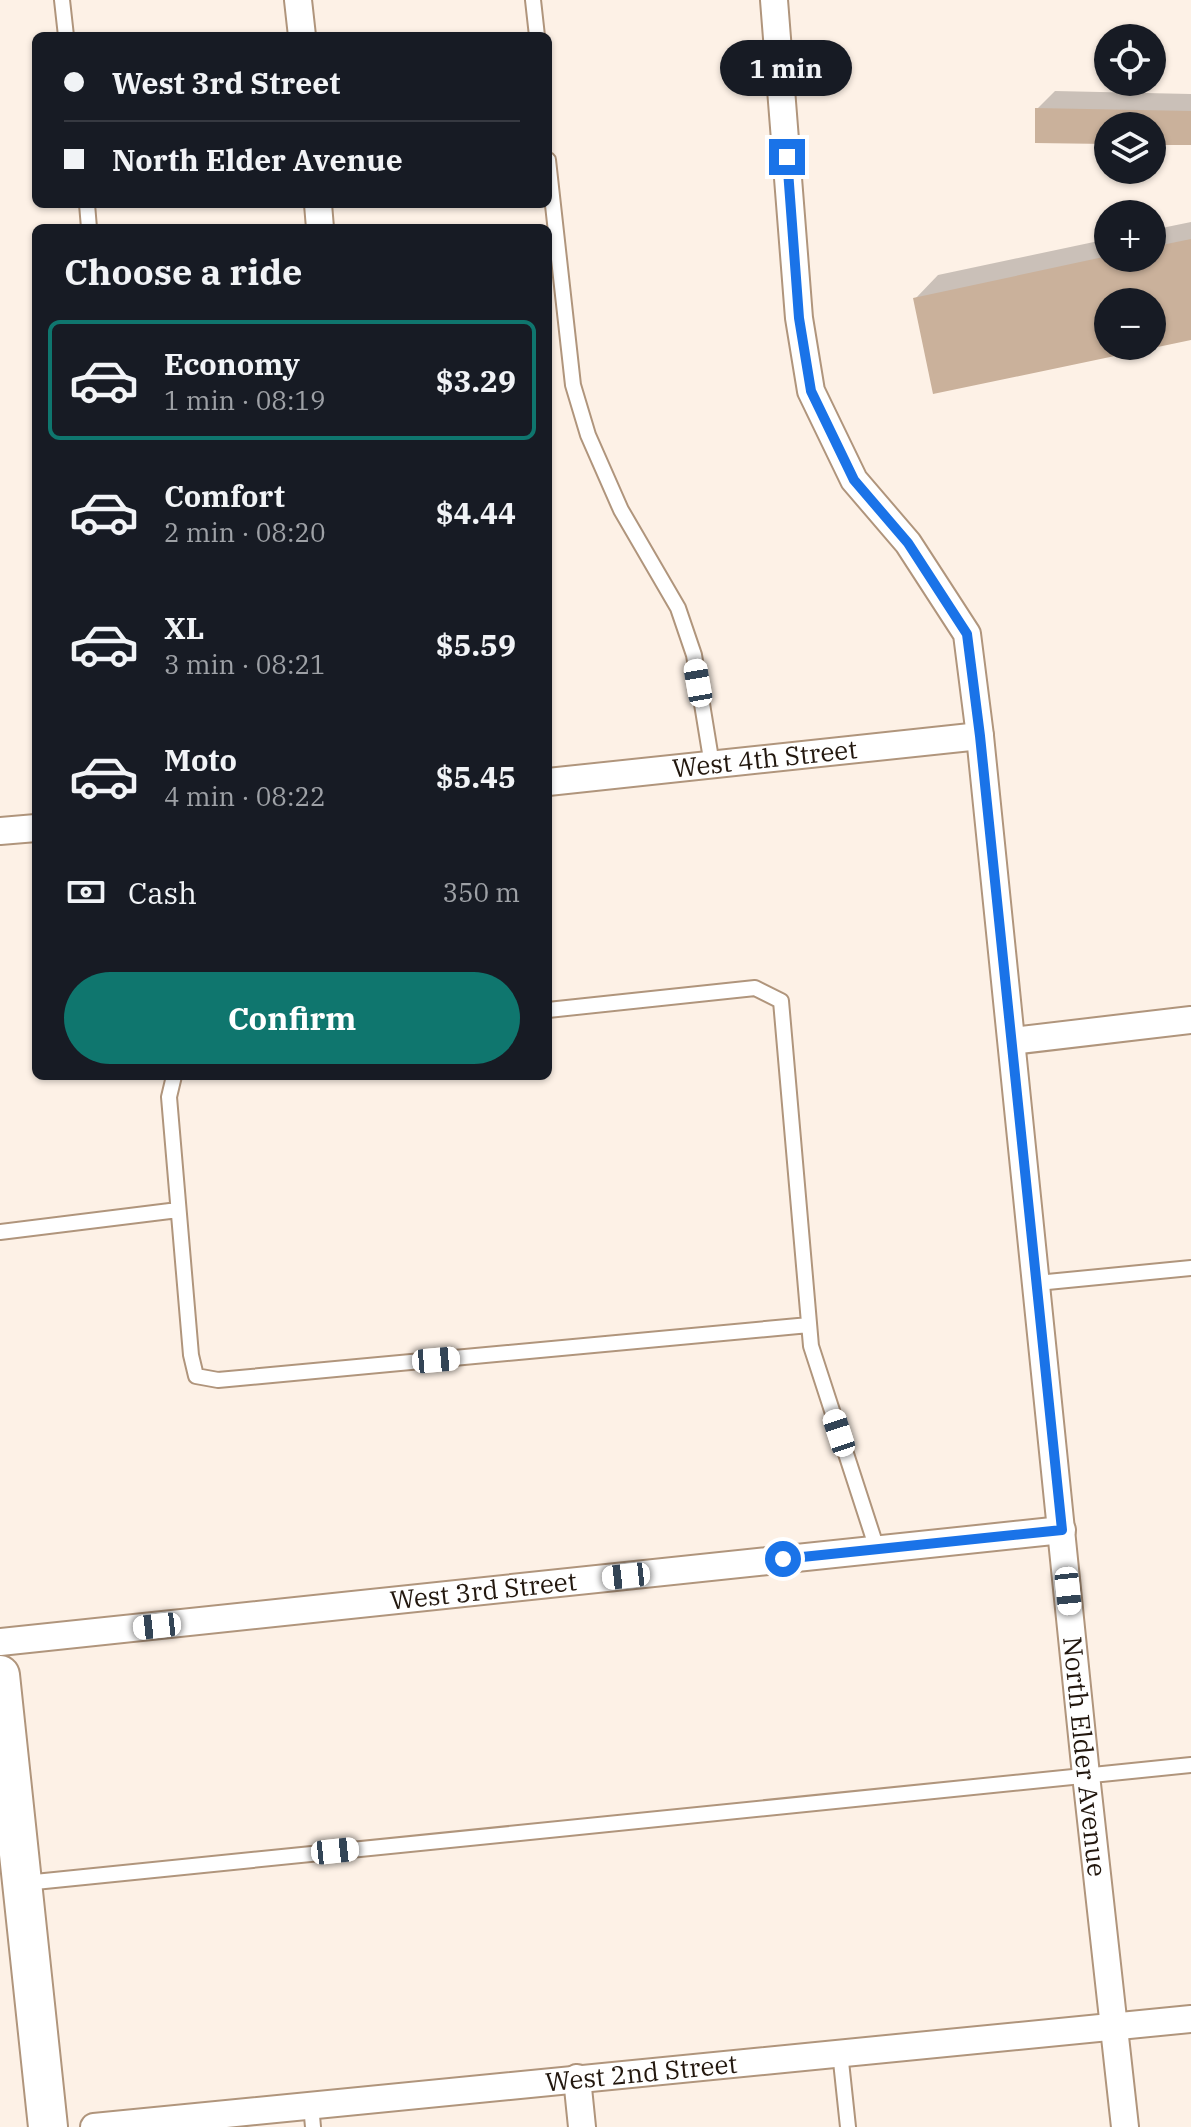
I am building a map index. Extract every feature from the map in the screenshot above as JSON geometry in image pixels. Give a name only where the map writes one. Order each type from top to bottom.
[{"type":"street","points":[[298,0],[302,32]]},
{"type":"street","name":"North Elder Avenue","points":[[774,0],[799,318],[811,391],[854,480],[908,543],[967,634],[1125,2127]]},
{"type":"street","name":"West 4th Street","points":[[552,782],[980,736]]},
{"type":"street","points":[[0,831],[32,828]]},
{"type":"street","points":[[1012,1041],[1191,1020]]},
{"type":"street","name":"West 3rd Street","points":[[0,1642],[1062,1530]]},
{"type":"street","points":[[0,1675],[48,2127]]},
{"type":"street","name":"West 2nd Street","points":[[94,2127],[312,2116],[577,2078],[1191,2019]]},
{"type":"street","points":[[577,2078],[582,2127]]},
{"type":"lane","points":[[62,0],[66,32]]},
{"type":"lane","points":[[533,0],[537,32]]},
{"type":"lane","points":[[552,196],[573,385],[588,435],[621,510],[678,608],[694,655],[712,765]]},
{"type":"lane","points":[[552,1010],[755,988],[781,1001],[811,1346],[877,1549]]},
{"type":"lane","points":[[173,1080],[169,1097],[191,1355],[196,1376],[218,1380],[809,1325]]},
{"type":"lane","points":[[0,1232],[178,1210]]},
{"type":"lane","points":[[1037,1283],[1191,1268]]},
{"type":"lane","points":[[22,1883],[1191,1765]]},
{"type":"lane","points":[[840,2052],[848,2127]]},
{"type":"building","points":[[1035,108],[1191,111],[1191,145],[1166,145],[1166,112],[1094,112],[1094,144],[1035,143]]},
{"type":"building","points":[[1191,239],[1191,340],[1166,345],[1166,288],[1094,288],[1095,360],[933,394],[913,298],[1094,259],[1094,272],[1166,272],[1166,244]]},
{"type":"route","points":[[783,1559],[1062,1530],[967,634],[908,543],[854,480],[811,391],[799,318],[787,157]]}]
